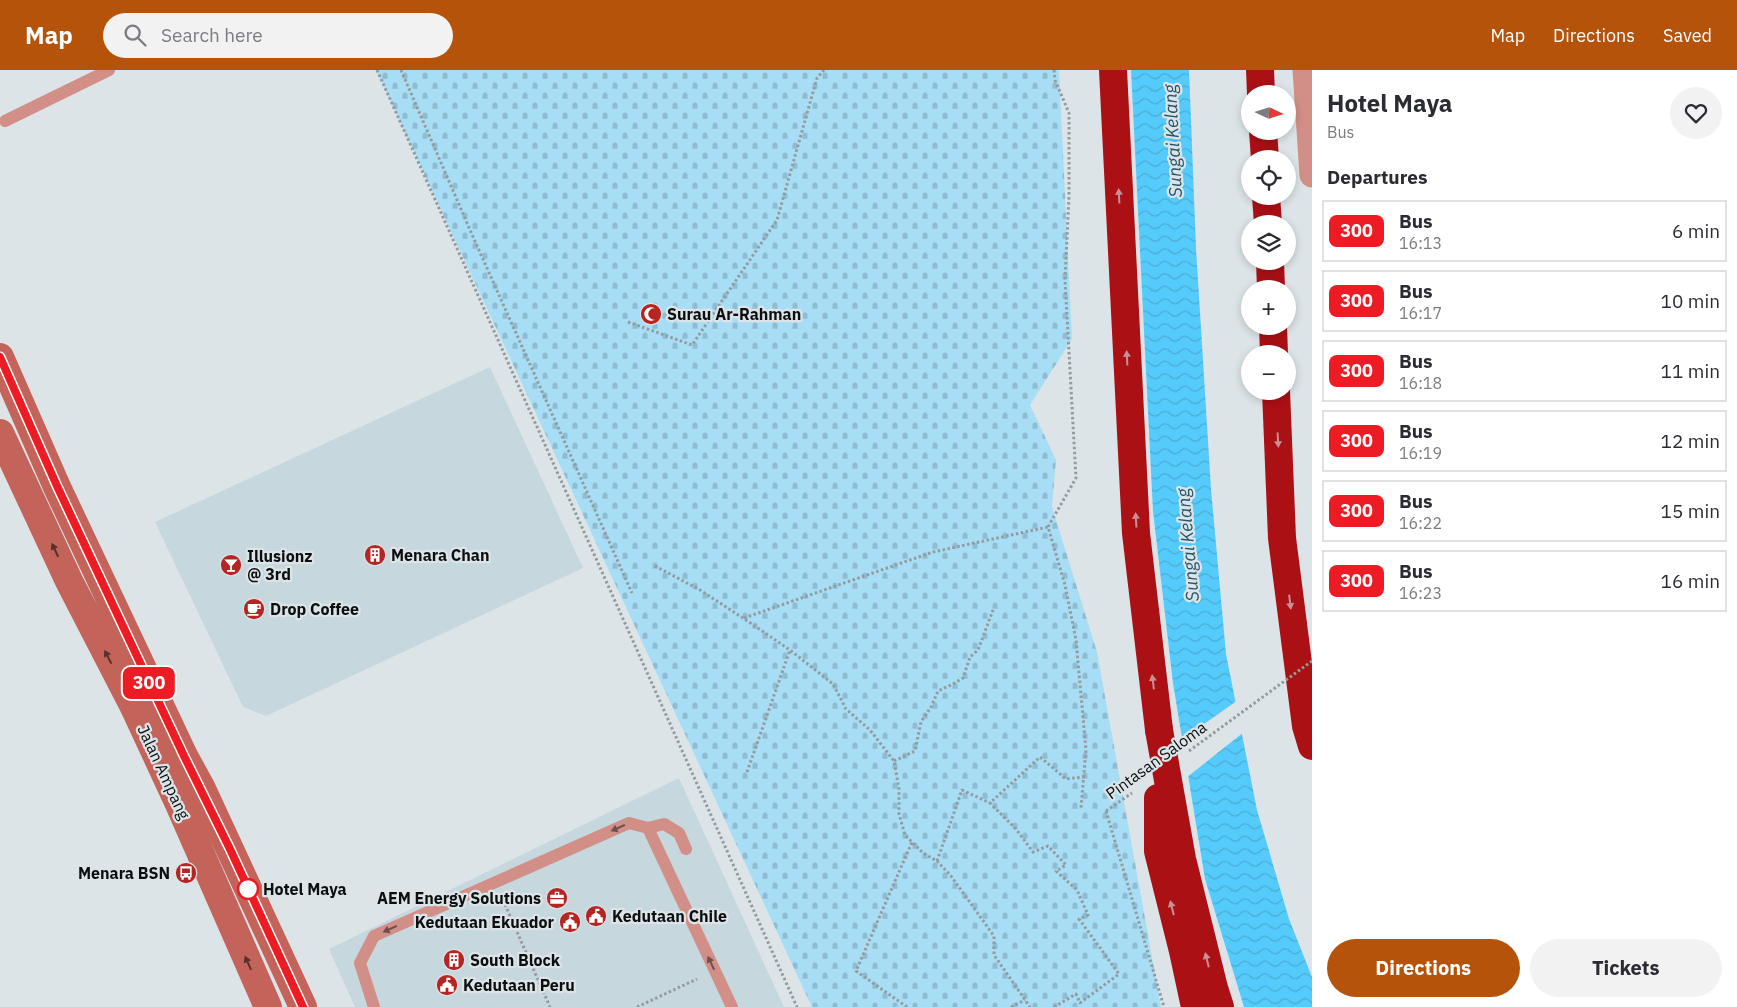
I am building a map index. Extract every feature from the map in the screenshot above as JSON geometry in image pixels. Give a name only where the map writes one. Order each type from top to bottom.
[{"type":"highway","points":[[1113,70],[1136,533],[1159,730],[1182,859],[1220,1007]]},
{"type":"highway","points":[[1260,70],[1261,85]]},
{"type":"highway","points":[[1276,400],[1282,538],[1306,726],[1312,746]]},
{"type":"highway","points":[[1159,730],[1158,851],[1195,1007]]},
{"type":"main road","name":"Jalan Ampang","points":[[0,357],[57,486],[303,1007]]},
{"type":"main road","name":"Jalan Ampang","points":[[0,433],[75,594],[138,715],[268,1007]]},
{"type":"street","points":[[1306,70],[1312,175]]},
{"type":"lane","points":[[5,121],[110,70]]},
{"type":"lane","points":[[374,1007],[360,962],[374,936],[628,823],[648,828],[664,824],[679,833],[686,849]]},
{"type":"lane","points":[[648,828],[732,1007]]},
{"type":"path","points":[[377,70],[797,1007]]},
{"type":"path","points":[[401,70],[470,230],[632,593]]},
{"type":"path","points":[[628,322],[692,345],[777,220],[817,78],[824,70]]},
{"type":"path","points":[[1054,70],[1055,80],[1069,112],[1069,196],[1065,280],[1076,478],[1048,528],[1065,585],[1076,640],[1086,750],[1081,808]]},
{"type":"path","points":[[743,618],[933,552],[1048,528]]},
{"type":"path","points":[[655,566],[700,590],[743,618],[790,650],[833,684],[846,710],[870,730],[894,761],[899,789],[899,814],[905,835],[923,853],[937,861],[951,876],[994,936],[994,955],[1030,1007]]},
{"type":"path","points":[[894,761],[915,751],[921,722],[931,707],[938,691],[963,678],[970,657],[978,650],[993,610]]},
{"type":"path","points":[[748,772],[790,650]]},
{"type":"path","name":"Pintasan Saloma","points":[[1185,754],[1312,661]]},
{"type":"path","points":[[990,802],[1040,757],[1066,780],[1083,777]]},
{"type":"path","name":"Pintasan Saloma","points":[[1138,788],[1106,811],[1164,1007]]},
{"type":"path","points":[[937,861],[962,790],[990,802],[1016,829],[1033,852],[1048,846],[1066,865],[1056,871],[1077,890],[1088,915],[1079,918],[1120,974],[1080,1003],[1076,994],[1054,1007]]},
{"type":"path","points":[[907,1007],[856,971],[912,842]]},
{"type":"path","points":[[494,904],[503,900],[550,1007]]},
{"type":"path","points":[[637,1007],[697,979],[694,970]]},
{"type":"path","points":[[1011,1007],[1025,1000]]},
{"type":"shaded area","points":[[490,367],[583,568],[266,716],[243,707],[155,522]]},
{"type":"shaded area","points":[[679,778],[784,1007],[355,1007],[329,949]]},
{"type":"green space","points":[[376,70],[1059,70],[1072,339],[1030,405],[1056,460],[1052,507],[1097,652],[1161,1007],[812,1007]]},
{"type":"water","name":"Sungai Kelang","points":[[1131,70],[1189,70],[1196,248],[1211,489],[1226,654],[1257,810],[1289,919],[1312,977],[1312,1007],[1244,1007],[1205,879],[1173,683],[1153,511]]},
{"type":"pier","points":[[1238,700],[1244,732],[1186,778],[1180,741]]},
{"type":"bus line","name":"300","points":[[0,357],[57,486],[303,1007]]},
{"type":"place","name":"Surau Ar-Rahman","points":[[651,314]]},
{"type":"place","name":"Menara Chan","points":[[375,555]]},
{"type":"place","name":"Illusionz @ 3rd","points":[[231,565]]},
{"type":"place","name":"Drop Coffee","points":[[254,609]]},
{"type":"place","name":"Menara BSN","points":[[186,873]]},
{"type":"place","name":"Hotel Maya","points":[[248,889]]},
{"type":"place","name":"AEM Energy Solutions","points":[[557,898]]},
{"type":"place","name":"Kedutaan Chile","points":[[596,916]]},
{"type":"place","name":"Kedutaan Ekuador","points":[[570,922]]},
{"type":"place","name":"South Block","points":[[454,960]]},
{"type":"place","name":"Kedutaan Peru","points":[[447,985]]}]
